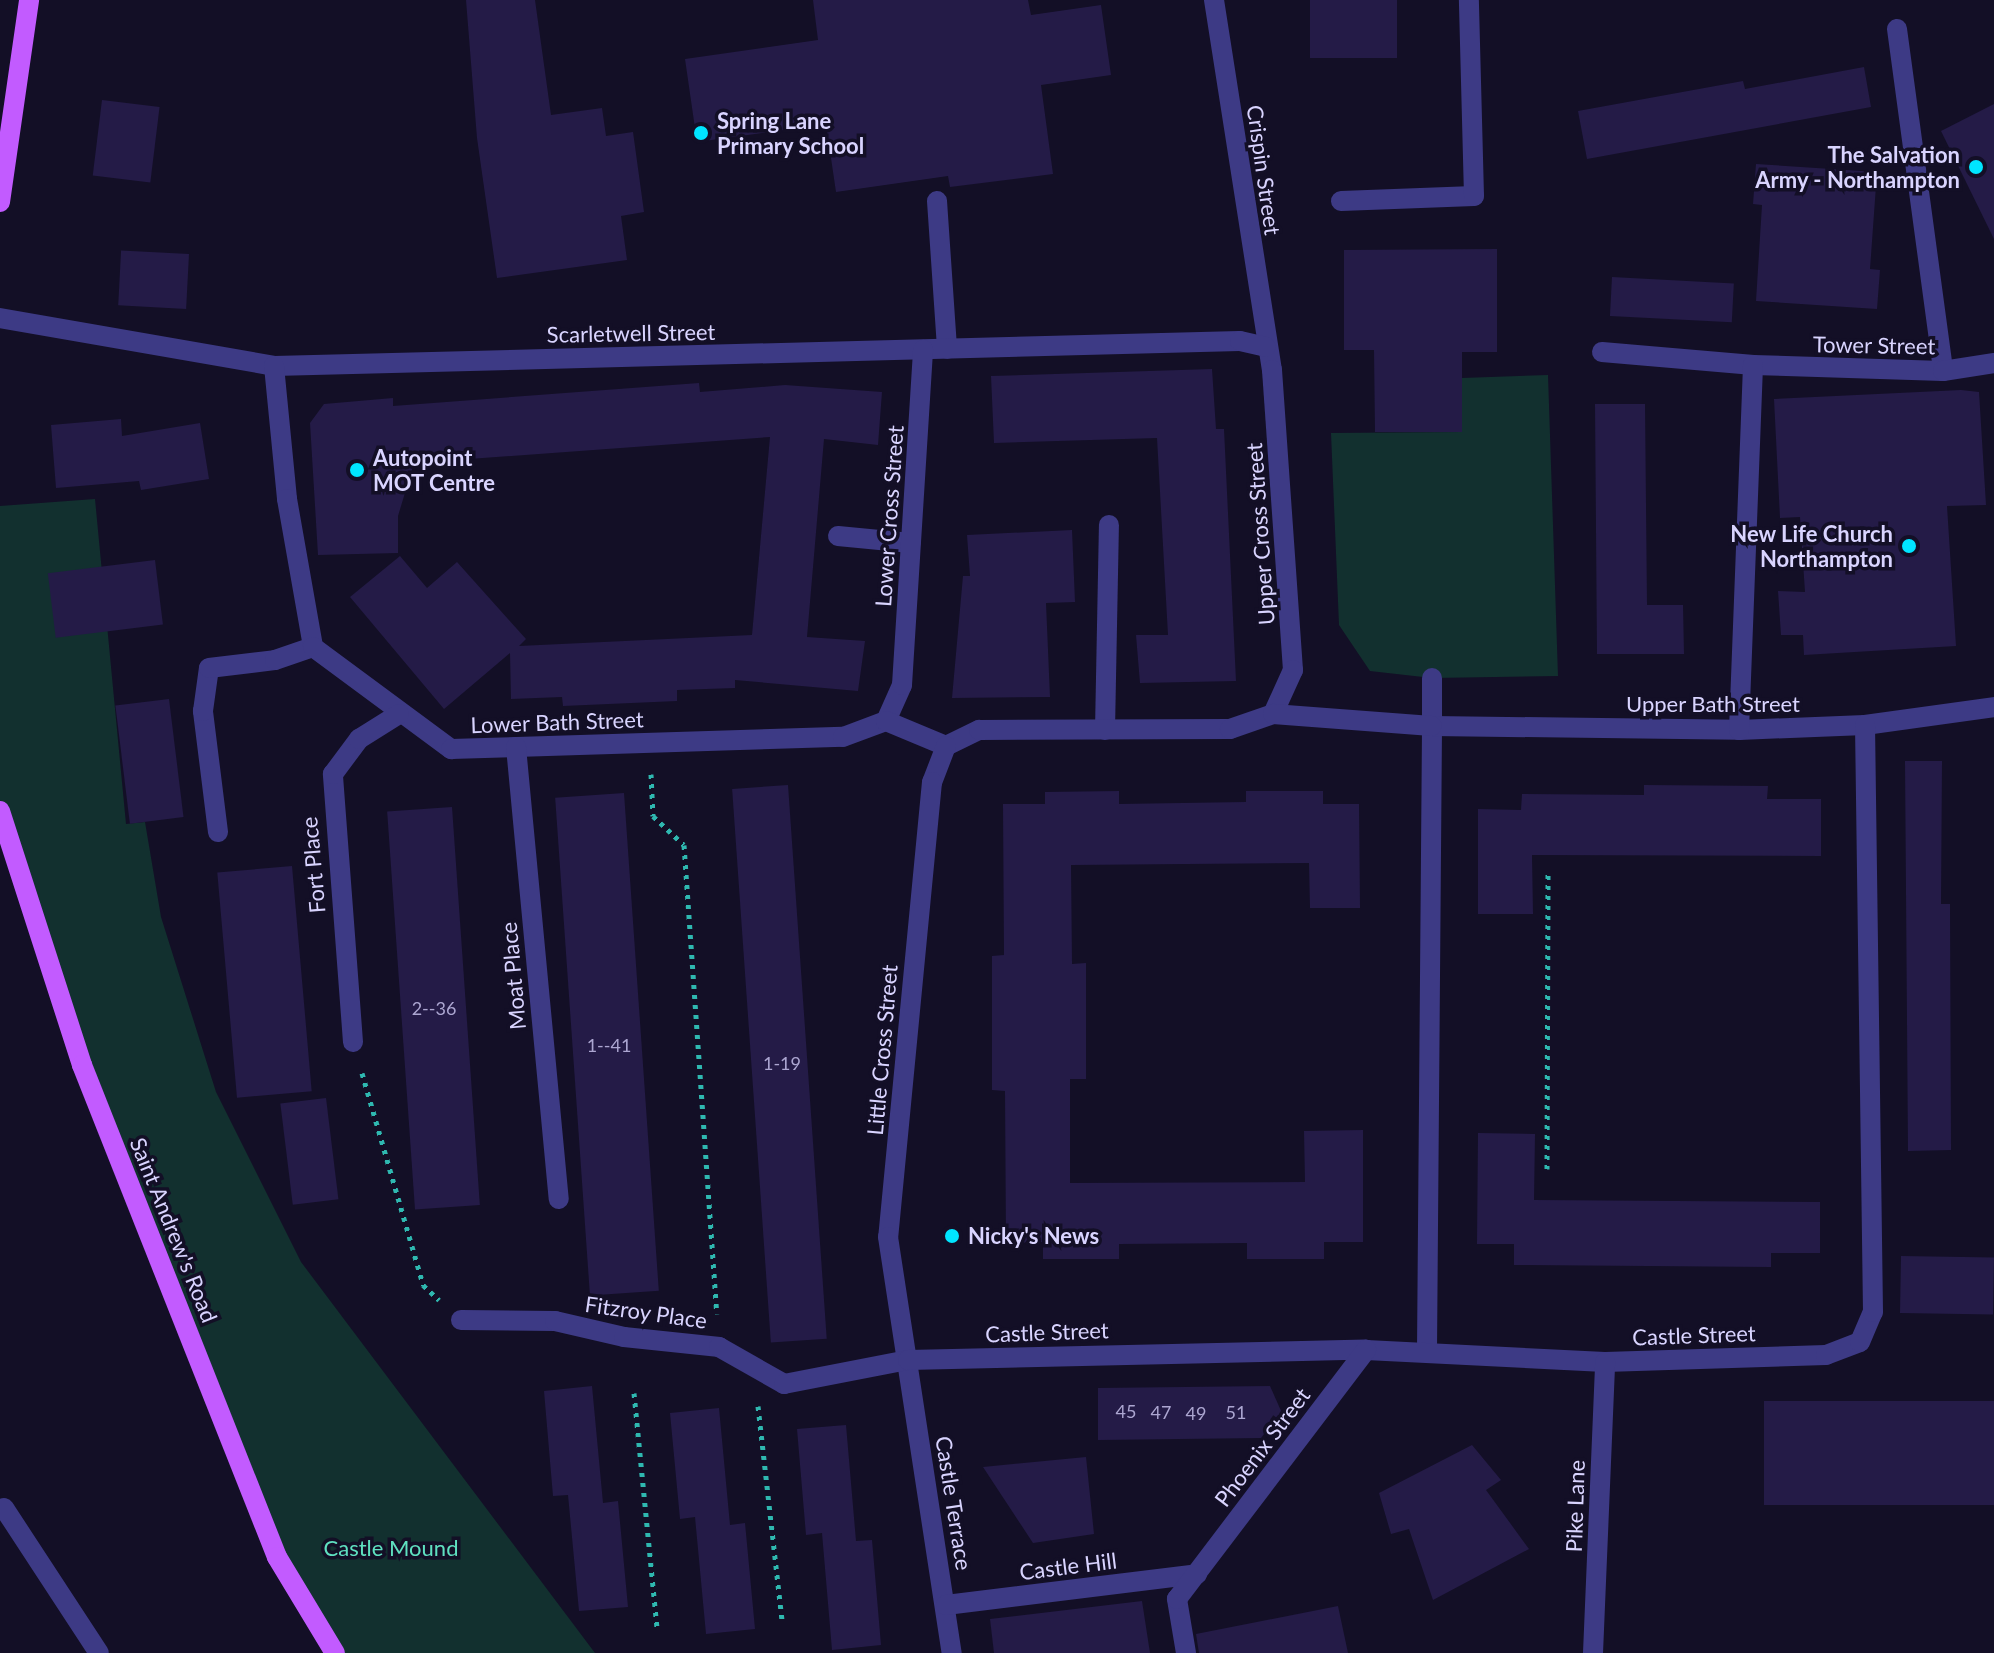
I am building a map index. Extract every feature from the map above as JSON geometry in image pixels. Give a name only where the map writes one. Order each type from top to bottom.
[{"type":"main road","points":[[0,202],[29,0]]},
{"type":"main road","name":"Saint Andrew's Road","points":[[0,811],[82,1065],[277,1557],[335,1653]]},
{"type":"street","name":"Crispin Street","points":[[1214,0],[1265,347]]},
{"type":"street","points":[[1341,201],[1474,196],[1469,0]]},
{"type":"street","points":[[1897,29],[1943,371]]},
{"type":"street","points":[[937,201],[947,349]]},
{"type":"street","name":"Scarletwell Street","points":[[0,318],[274,366],[1240,341],[1265,347]]},
{"type":"street","name":"Upper Cross Street","points":[[1265,347],[1272,370],[1293,670],[1273,714]]},
{"type":"street","name":"Lower Cross Street","points":[[886,721],[902,685],[923,350]]},
{"type":"street","name":"Tower Street","points":[[1602,352],[1753,365],[1943,371],[1994,363]]},
{"type":"street","points":[[1739,730],[1753,365]]},
{"type":"street","points":[[218,832],[203,711],[209,668],[275,660],[313,647],[287,499],[274,366]]},
{"type":"street","points":[[1105,730],[1109,525]]},
{"type":"street","points":[[838,536],[911,543]]},
{"type":"street","name":"Lower Bath Street","points":[[313,647],[399,714],[451,749],[843,737],[886,721]]},
{"type":"street","points":[[1427,1351],[1432,678]]},
{"type":"street","name":"Upper Bath Street","points":[[946,746],[979,730],[1230,729],[1273,714],[1432,726],[1739,730],[1865,725],[1994,707]]},
{"type":"street","name":"Fort Place","points":[[353,1042],[333,774],[359,739],[399,714]]},
{"type":"street","points":[[886,721],[946,746]]},
{"type":"street","name":"Castle Street","points":[[908,1360],[1366,1350],[1605,1362],[1826,1355],[1860,1342],[1873,1312],[1865,725]]},
{"type":"street","name":"Little Cross Street","points":[[908,1360],[888,1237],[932,782],[946,746]]},
{"type":"street","name":"Moat Place","points":[[516,747],[559,1199]]},
{"type":"street","name":"Fitzroy Place","points":[[461,1320],[555,1321],[624,1337],[719,1347],[784,1384],[908,1360]]},
{"type":"street","name":"Phoenix Street","points":[[1186,1653],[1177,1599],[1366,1350]]},
{"type":"street","name":"Castle Terrace","points":[[908,1360],[952,1653]]},
{"type":"street","name":"Pike Lane","points":[[1593,1653],[1605,1362]]},
{"type":"street","points":[[4,1508],[99,1653]]},
{"type":"street","name":"Castle Hill","points":[[946,1605],[1197,1574]]},
{"type":"path","points":[[650,743],[653,816],[684,845],[719,1347]]},
{"type":"path","points":[[1547,1169],[1548,874]]},
{"type":"path","points":[[353,1042],[423,1285],[461,1320]]},
{"type":"path","points":[[634,1393],[657,1629]]},
{"type":"path","points":[[758,1401],[782,1620]]},
{"type":"green space","points":[[1548,375],[1558,676],[1432,678],[1370,671],[1339,625],[1331,433],[1462,432],[1462,378]]},
{"type":"green space","name":"Castle Mound","points":[[95,499],[126,824],[145,822],[161,917],[216,1092],[301,1262],[595,1653],[335,1653],[277,1557],[179,1309],[0,811],[0,506]]},
{"type":"building","points":[[466,0],[535,0],[551,115],[602,108],[606,136],[633,132],[644,212],[621,216],[627,260],[497,278],[477,138]]},
{"type":"building","name":"Spring Lane Primary School","points":[[813,0],[1028,0],[1031,15],[1101,5],[1111,75],[1041,85],[1053,174],[950,187],[948,176],[836,192],[826,124],[697,142],[685,59],[818,40]]},
{"type":"building","points":[[1310,0],[1397,0],[1397,58],[1310,58]]},
{"type":"building","points":[[1864,67],[1871,107],[1587,159],[1578,111],[1743,81],[1745,89]]},
{"type":"building","points":[[102,100],[160,107],[150,183],[93,175]]},
{"type":"building","name":"The Salvation Army - Northampton","points":[[1994,104],[1994,239],[1941,131]]},
{"type":"building","points":[[1756,164],[1877,172],[1870,269],[1880,270],[1877,309],[1756,301],[1762,205],[1753,204]]},
{"type":"building","points":[[1497,249],[1497,352],[1462,352],[1462,432],[1375,432],[1374,350],[1344,350],[1344,250]]},
{"type":"building","points":[[121,250],[189,254],[186,309],[118,305]]},
{"type":"building","points":[[1612,277],[1734,283],[1732,322],[1610,316]]},
{"type":"building","points":[[1212,369],[1216,429],[1224,429],[1236,681],[1140,683],[1136,635],[1168,635],[1157,438],[994,443],[991,376]]},
{"type":"building","points":[[699,383],[700,392],[785,385],[882,392],[878,445],[824,439],[807,637],[865,641],[858,691],[735,680],[735,688],[677,690],[677,701],[563,706],[562,697],[511,699],[510,653],[444,709],[350,597],[400,556],[427,588],[457,562],[526,639],[519,646],[752,635],[770,437],[414,463],[398,516],[398,553],[318,555],[310,423],[324,404],[393,398],[393,406]]},
{"type":"building","name":"New Life Church Northampton","points":[[1961,390],[1979,392],[1986,505],[1947,506],[1956,646],[1804,655],[1803,635],[1781,635],[1778,591],[1805,592],[1800,517],[1780,518],[1774,399]]},
{"type":"building","points":[[1595,404],[1645,404],[1647,605],[1683,605],[1684,654],[1597,654]]},
{"type":"building","points":[[121,419],[122,436],[200,423],[209,479],[141,490],[139,481],[56,488],[51,425]]},
{"type":"building","points":[[1072,530],[1075,602],[1046,603],[1050,697],[952,698],[963,576],[970,576],[967,535]]},
{"type":"building","points":[[155,560],[163,625],[56,638],[48,573]]},
{"type":"building","points":[[169,699],[184,817],[130,824],[115,706]]},
{"type":"building","points":[[1905,761],[1942,761],[1941,904],[1950,904],[1951,1150],[1908,1151]]},
{"type":"building","points":[[788,785],[827,1339],[771,1343],[732,789]]},
{"type":"building","points":[[1644,785],[1768,786],[1767,799],[1821,799],[1821,856],[1532,855],[1533,914],[1478,914],[1478,809],[1521,810],[1522,794],[1644,795]]},
{"type":"building","points":[[1119,791],[1119,804],[1246,802],[1246,791],[1323,791],[1323,804],[1359,804],[1360,908],[1310,908],[1309,863],[1071,865],[1072,964],[1086,963],[1086,1079],[1070,1079],[1070,1183],[1305,1182],[1304,1131],[1363,1130],[1363,1242],[1324,1242],[1324,1259],[1247,1259],[1247,1243],[1119,1244],[1119,1259],[1043,1259],[1043,1242],[1006,1243],[1005,1091],[992,1090],[992,956],[1004,955],[1003,804],[1045,804],[1045,792]]},
{"type":"building","points":[[624,793],[659,1291],[590,1296],[555,798]]},
{"type":"building","points":[[452,807],[480,1205],[415,1210],[387,812]]},
{"type":"building","points":[[292,866],[312,1091],[237,1098],[217,873]]},
{"type":"building","points":[[326,1098],[338,1199],[293,1205],[280,1104]]},
{"type":"building","points":[[1478,1133],[1535,1134],[1534,1200],[1820,1202],[1820,1253],[1771,1253],[1771,1267],[1514,1265],[1514,1244],[1477,1244]]},
{"type":"building","points":[[1901,1256],[1994,1258],[1993,1315],[1900,1313]]},
{"type":"building","points":[[592,1386],[603,1503],[618,1501],[628,1607],[579,1611],[568,1495],[553,1496],[544,1391]]},
{"type":"building","points":[[1270,1386],[1282,1413],[1262,1438],[1098,1440],[1098,1388]]},
{"type":"building","points":[[1764,1401],[1994,1401],[1994,1505],[1764,1505]]},
{"type":"building","points":[[719,1408],[730,1525],[745,1523],[755,1629],[706,1634],[695,1517],[680,1519],[670,1413]]},
{"type":"building","points":[[846,1425],[856,1541],[872,1540],[881,1645],[832,1650],[822,1533],[806,1535],[797,1429]]},
{"type":"building","points":[[1472,1445],[1501,1480],[1486,1490],[1529,1549],[1433,1600],[1409,1529],[1391,1534],[1379,1493]]},
{"type":"building","points":[[1086,1457],[1094,1534],[1033,1543],[983,1467]]},
{"type":"building","points":[[1142,1601],[1150,1653],[994,1653],[990,1619]]},
{"type":"building","points":[[1338,1606],[1348,1653],[1199,1653],[1196,1634]]},
{"type":"place","name":"Spring Lane Primary School","points":[[701,133]]},
{"type":"place","name":"The Salvation Army - Northampton","points":[[1976,167]]},
{"type":"place","name":"Autopoint MOT Centre","points":[[357,470]]},
{"type":"place","name":"New Life Church Northampton","points":[[1909,546]]},
{"type":"place","name":"Nicky's News","points":[[952,1236]]}]
